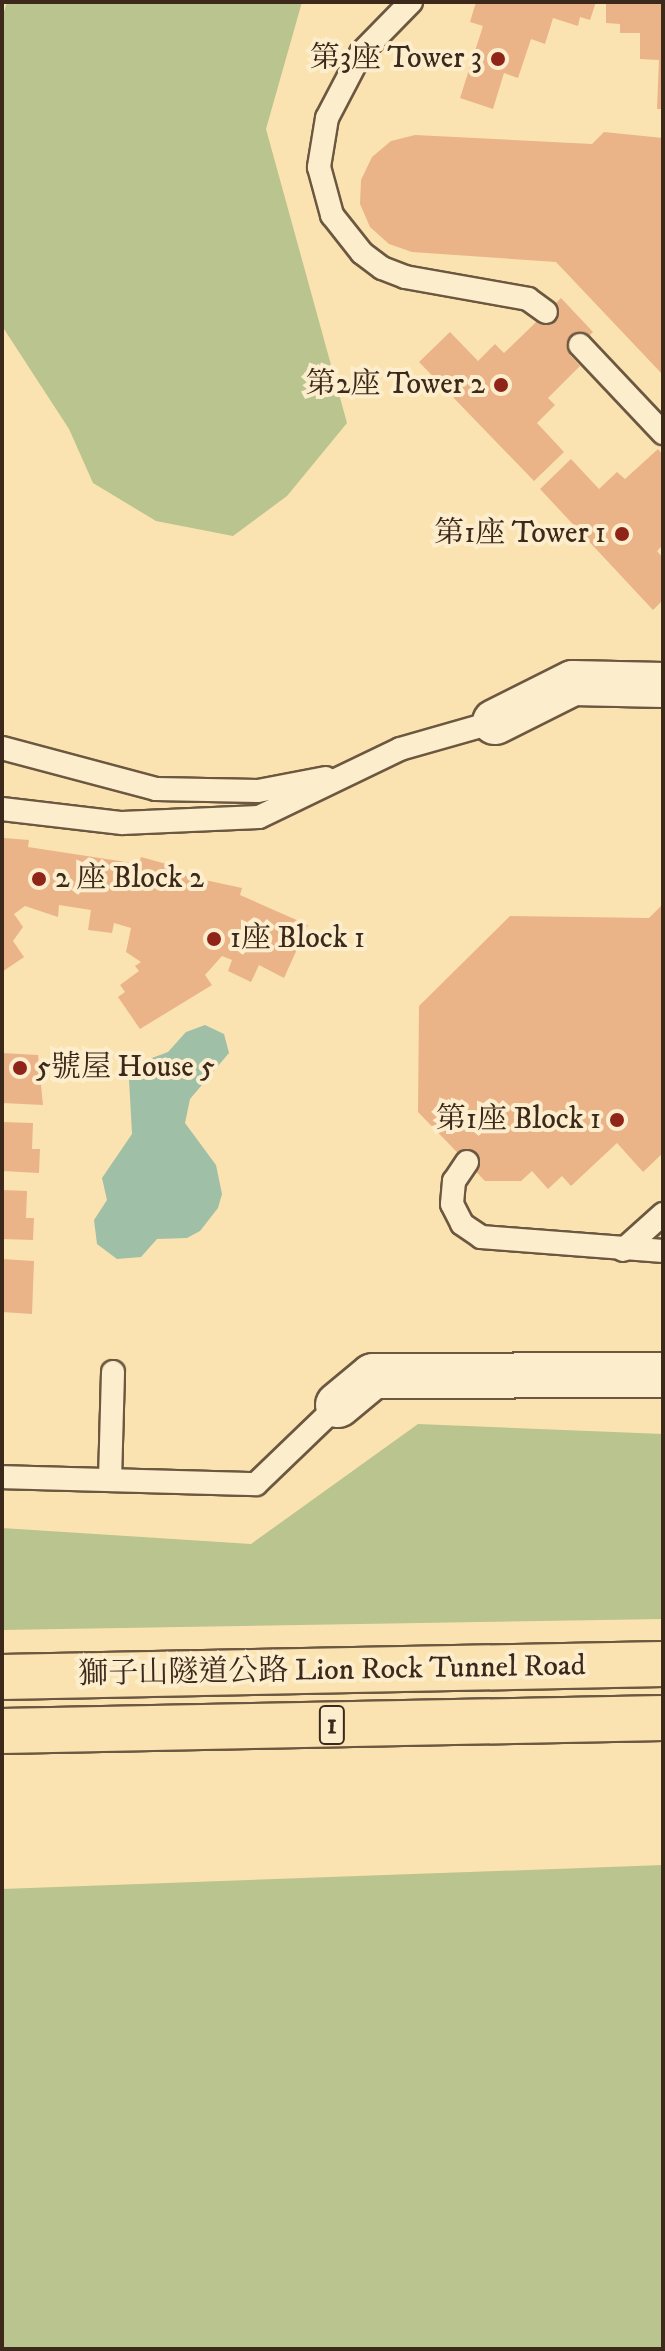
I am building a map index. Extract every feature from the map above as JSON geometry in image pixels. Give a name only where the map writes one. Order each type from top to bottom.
[{"type":"highway","name":"獅子山隧道公路 Lion Rock Tunnel Road","points":[[2,1677],[663,1664]]},
{"type":"highway","name":"獅子山隧道公路 Lion Rock Tunnel Road","points":[[2,1731],[663,1718]]},
{"type":"street","points":[[495,722],[573,683],[663,685]]},
{"type":"street","points":[[338,1405],[373,1376],[663,1375]]},
{"type":"lane","points":[[411,2],[361,53],[327,118],[319,167],[332,215],[362,253],[382,268],[405,277],[528,299],[546,312]]},
{"type":"lane","points":[[580,345],[663,433]]},
{"type":"lane","points":[[2,809],[122,823],[259,817],[295,804],[339,775],[400,749],[495,722]]},
{"type":"lane","points":[[2,748],[106,779],[207,794],[258,791],[339,775]]},
{"type":"lane","points":[[467,1162],[454,1181],[452,1204],[462,1224],[481,1237],[663,1251]]},
{"type":"lane","points":[[623,1250],[663,1214]]},
{"type":"lane","points":[[110,1480],[113,1372]]},
{"type":"lane","points":[[2,1477],[256,1484],[338,1405]]},
{"type":"shaded area","points":[[7,2],[302,2],[266,129],[347,423],[287,496],[233,536],[156,521],[93,483],[69,429],[2,326],[2,18]]},
{"type":"shaded area","points":[[205,1025],[224,1034],[229,1053],[190,1099],[185,1123],[216,1165],[222,1194],[218,1208],[200,1231],[187,1238],[157,1239],[141,1257],[117,1259],[97,1244],[94,1220],[107,1200],[102,1178],[132,1134],[129,1079],[144,1061],[168,1052],[186,1032]]},
{"type":"shaded area","points":[[418,1424],[663,1434],[663,1619],[2,1630],[2,1528],[251,1544]]},
{"type":"shaded area","points":[[663,1865],[663,2349],[2,2349],[2,1889]]},
{"type":"building","name":"第3座 Tower 3","points":[[476,2],[596,2],[590,20],[580,17],[578,26],[553,18],[545,44],[531,39],[518,78],[504,73],[493,109],[460,98],[483,26],[470,22]]},
{"type":"building","points":[[606,2],[663,2],[663,109],[657,109],[659,60],[640,59],[640,33],[620,33],[620,24],[606,23]]},
{"type":"building","points":[[604,132],[663,138],[663,375],[556,262],[412,252],[389,244],[370,227],[360,204],[361,180],[372,157],[391,141],[415,135],[592,144]]},
{"type":"building","name":"第2座 Tower 2","points":[[561,298],[593,332],[570,355],[580,366],[548,398],[555,405],[537,423],[564,452],[534,481],[419,362],[450,332],[478,361],[495,344],[504,353]]},
{"type":"building","name":"第1座 Tower 1","points":[[658,449],[663,455],[663,545],[657,551],[663,558],[663,600],[653,610],[540,489],[571,459],[599,489],[617,472],[625,479]]},
{"type":"building","name":"1座 Block 1","points":[[4,838],[29,840],[28,847],[139,864],[141,857],[170,865],[168,872],[242,888],[240,895],[308,925],[284,978],[259,965],[251,982],[228,971],[232,960],[222,956],[205,975],[212,985],[140,1029],[118,997],[125,992],[120,985],[139,971],[135,966],[141,962],[126,952],[131,928],[114,923],[112,933],[88,930],[91,910],[59,905],[58,917],[25,906],[14,914],[23,927],[13,941],[24,957],[2,972]]},
{"type":"building","points":[[663,904],[663,1153],[643,1172],[617,1143],[571,1186],[562,1176],[548,1189],[532,1171],[521,1181],[485,1181],[418,1112],[419,1006],[510,916],[649,918]]},
{"type":"building","name":"5號屋 House 5","points":[[2,1053],[38,1055],[43,1105],[2,1103]]},
{"type":"building","points":[[2,1122],[33,1123],[32,1149],[40,1149],[39,1173],[2,1171]]},
{"type":"building","points":[[2,1190],[27,1191],[26,1218],[34,1218],[33,1240],[2,1239]]},
{"type":"building","points":[[2,1259],[34,1261],[32,1314],[2,1312]]},
{"type":"place","name":"第3座 Tower 3","points":[[498,59]]},
{"type":"place","name":"第2座 Tower 2","points":[[501,385]]},
{"type":"place","name":"第1座 Tower 1","points":[[622,534]]},
{"type":"place","name":"2 座 Block 2","points":[[39,879]]},
{"type":"place","name":"1座 Block 1","points":[[214,939]]},
{"type":"place","name":"5號屋 House 5","points":[[20,1068]]},
{"type":"place","name":"第1座 Block 1","points":[[617,1120]]}]
